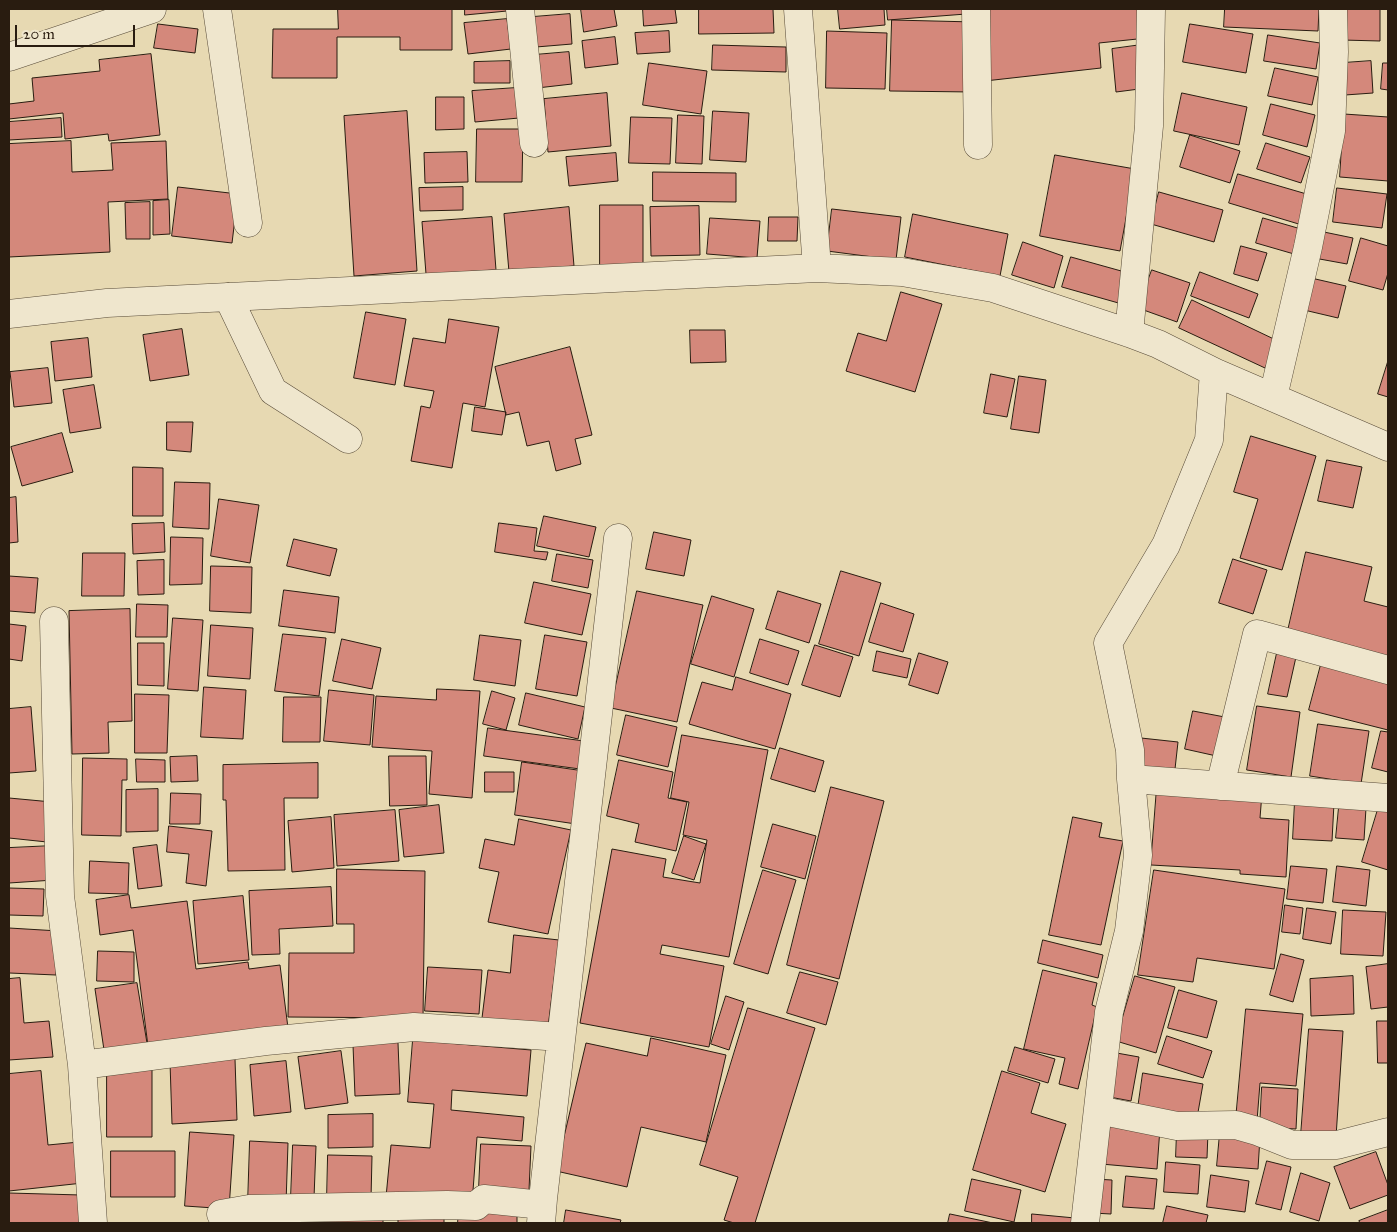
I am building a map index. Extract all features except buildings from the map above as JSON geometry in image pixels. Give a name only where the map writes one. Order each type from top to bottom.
[{"type":"street","points":[[9,57],[152,9]]},
{"type":"street","points":[[217,9],[248,223]]},
{"type":"street","points":[[520,9],[534,143]]},
{"type":"street","points":[[798,9],[817,268]]},
{"type":"street","points":[[976,9],[978,145]]},
{"type":"street","points":[[1129,332],[1150,126],[1150,9]]},
{"type":"street","points":[[1273,397],[1308,247],[1331,131],[1334,52],[1333,9]]},
{"type":"street","points":[[9,314],[107,303],[817,268],[902,272],[993,288],[1129,332],[1214,372],[1388,447]]},
{"type":"street","points":[[228,297],[273,391],[348,439]]},
{"type":"street","points":[[1085,1223],[1109,1012],[1130,931],[1138,855],[1130,750],[1108,643],[1166,544],[1208,440],[1214,372]]},
{"type":"street","points":[[221,1214],[249,1209],[476,1206],[484,1199],[542,1214],[618,538]]},
{"type":"street","points":[[54,621],[60,896],[82,1065],[93,1223]]},
{"type":"street","points":[[1220,786],[1257,634],[1388,670]]},
{"type":"street","points":[[1131,779],[1388,798]]},
{"type":"street","points":[[82,1065],[266,1041],[414,1027],[561,1037]]},
{"type":"street","points":[[1098,1110],[1177,1126],[1236,1125],[1292,1145],[1337,1144],[1388,1132]]}]
